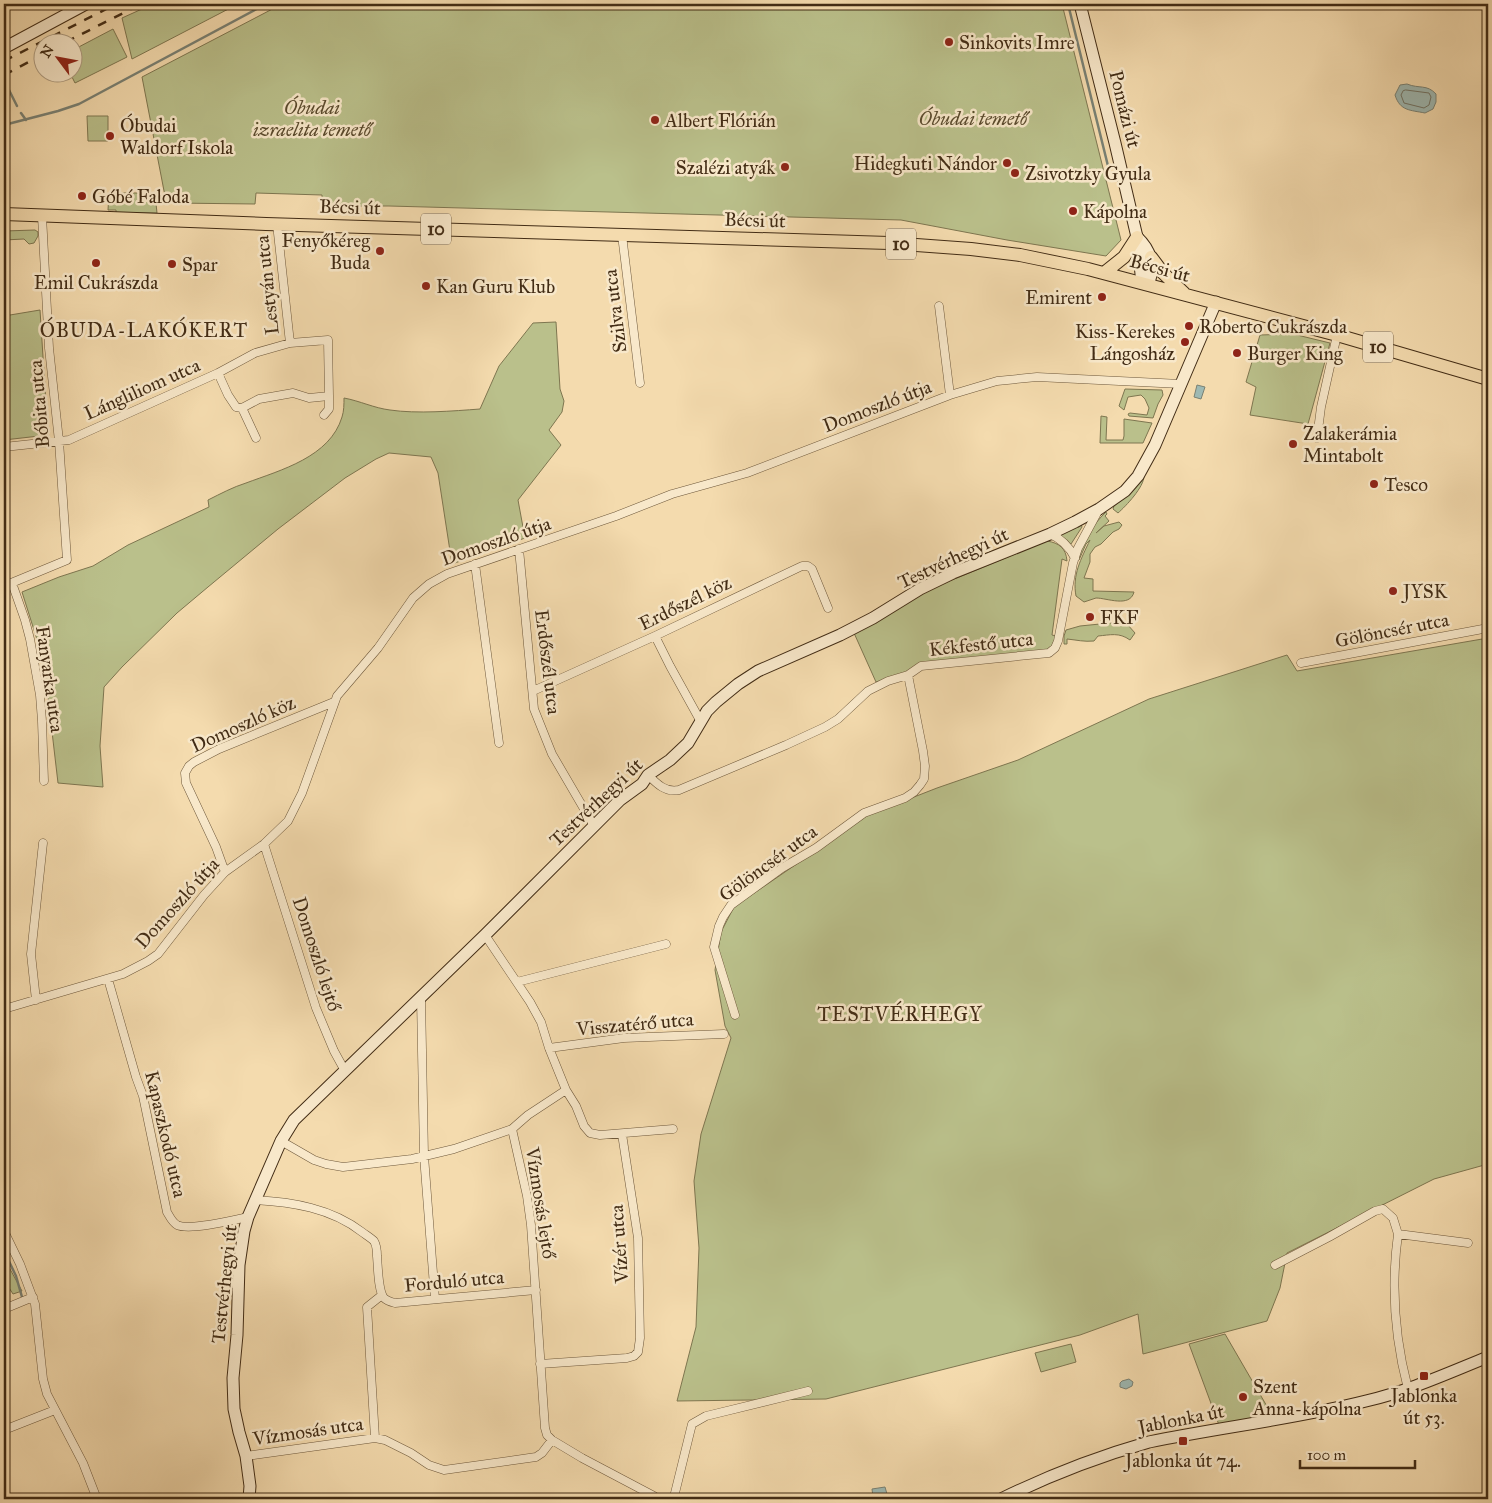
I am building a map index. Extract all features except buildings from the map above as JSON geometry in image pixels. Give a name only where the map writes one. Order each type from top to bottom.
[{"type":"main road","name":"Bécsi út","points":[[4,214],[889,243],[971,249],[1020,255],[1104,273],[1216,302],[1488,379]]},
{"type":"main road","points":[[1104,273],[1124,257],[1137,237]]},
{"type":"main road","points":[[1145,258],[1186,294]]},
{"type":"street","points":[[4,48],[86,4]]},
{"type":"street","name":"Pomázi út","points":[[1080,4],[1137,237],[1152,271],[1145,284]]},
{"type":"street","name":"Bóbita utca","points":[[12,583],[67,560],[59,441],[50,348],[42,216]]},
{"type":"street","name":"Lestyán utca","points":[[277,224],[290,343]]},
{"type":"street","name":"Szilva utca","points":[[622,235],[640,384]]},
{"type":"street","points":[[1124,257],[1145,258]]},
{"type":"street","name":"Testvérhegyi út","points":[[249,1499],[250,1486],[246,1456],[234,1409],[233,1378],[237,1335],[239,1265],[248,1217],[281,1141],[294,1120],[421,998],[620,800],[642,784],[648,775],[670,760],[688,743],[707,711],[738,684],[758,671],[840,635],[873,618],[920,589],[953,573],[1050,534],[1099,509],[1125,491],[1138,476],[1155,445],[1216,302]]},
{"type":"street","points":[[939,306],[950,395]]},
{"type":"street","points":[[1317,438],[1321,407],[1337,336]]},
{"type":"street","name":"Lángliliom utca","points":[[4,447],[69,440],[218,373],[255,353],[290,343],[328,340],[330,396]]},
{"type":"street","points":[[218,373],[236,407],[242,408],[259,400],[293,393],[309,398],[330,396],[330,409],[324,415]]},
{"type":"street","name":"Domoszló útja","points":[[4,1009],[108,979],[136,968],[158,954],[204,895],[225,872],[264,844],[288,821],[295,809],[339,693],[386,638],[418,593],[438,578],[616,516],[672,494],[747,473],[950,395],[997,381],[1025,378],[1180,384]]},
{"type":"street","points":[[242,408],[256,438]]},
{"type":"street","name":"Kékfestő utca","points":[[648,775],[662,787],[672,791],[679,790],[820,729],[838,718],[868,692],[888,681],[908,675],[925,665],[1046,654],[1053,651],[1058,641],[1078,548],[1099,509]]},
{"type":"street","points":[[1050,534],[1064,542],[1075,558]]},
{"type":"street","name":"Erdőszél utca","points":[[519,549],[534,709],[552,754],[594,826]]},
{"type":"street","points":[[475,564],[499,743]]},
{"type":"street","name":"Erdőszél köz","points":[[533,691],[655,636],[802,566],[808,566],[812,569],[828,608]]},
{"type":"street","points":[[4,586],[12,583]]},
{"type":"street","name":"Fanyarka utca","points":[[12,583],[25,620],[40,695],[44,781]]},
{"type":"street","name":"Gölöncsér utca","points":[[1301,663],[1488,628]]},
{"type":"street","points":[[655,636],[674,675],[701,722]]},
{"type":"street","name":"Gölöncsér utca","points":[[735,1015],[714,947],[718,926],[731,905],[860,816],[880,806],[905,798],[914,792],[924,779],[925,766],[908,675]]},
{"type":"street","name":"Domoszló köz","points":[[225,872],[216,847],[186,783],[186,770],[194,762],[219,750],[334,702]]},
{"type":"street","points":[[36,1000],[31,954],[43,843]]},
{"type":"street","name":"Domoszló lejtő","points":[[264,844],[316,1008],[345,1071]]},
{"type":"street","points":[[485,935],[530,1002],[541,1022],[566,1090],[576,1106],[584,1126],[590,1133],[600,1135],[622,1134],[673,1129]]},
{"type":"street","points":[[517,982],[666,944]]},
{"type":"street","name":"Kapaszkodó utca","points":[[108,979],[143,1096],[170,1218],[179,1226],[190,1227],[248,1217]]},
{"type":"street","points":[[421,998],[424,1156],[436,1299]]},
{"type":"street","name":"Visszatérő utca","points":[[549,1048],[624,1038],[724,1034]]},
{"type":"street","points":[[512,1129],[528,1115],[566,1090]]},
{"type":"street","name":"Vízmosás lejtő","points":[[281,1141],[314,1160],[343,1167],[424,1156],[454,1149],[512,1129],[527,1196],[531,1226],[545,1428],[547,1435],[552,1440]]},
{"type":"street","name":"Vízér utca","points":[[540,1364],[627,1358],[634,1356],[638,1352],[640,1338],[638,1238],[622,1134]]},
{"type":"street","name":"Forduló utca","points":[[255,1200],[307,1206],[333,1215],[358,1229],[371,1239],[376,1246],[380,1290],[385,1299],[395,1303],[536,1290]]},
{"type":"street","points":[[1275,1265],[1375,1211],[1383,1209],[1393,1218],[1398,1234],[1395,1258],[1397,1331],[1408,1389]]},
{"type":"street","points":[[4,1231],[35,1304],[47,1394],[83,1462],[97,1499]]},
{"type":"street","points":[[1398,1234],[1468,1243]]},
{"type":"street","name":"Vízmosás utca","points":[[375,1438],[367,1307],[382,1295]]},
{"type":"street","points":[[4,1309],[33,1297]]},
{"type":"street","name":"Jablonka út","points":[[1001,1499],[1014,1496],[1093,1461],[1149,1442],[1366,1402],[1408,1389],[1488,1357]]},
{"type":"street","points":[[669,1499],[674,1497],[692,1424],[706,1416],[808,1391]]},
{"type":"street","points":[[4,1430],[54,1410]]},
{"type":"street","name":"Vízmosás utca","points":[[246,1456],[375,1438],[385,1440],[411,1453],[429,1465],[444,1470],[536,1457],[542,1453],[552,1440]]},
{"type":"street","points":[[552,1440],[657,1499]]},
{"type":"green space","points":[[153,4],[238,4],[132,59],[122,18]]},
{"type":"green space","name":"Óbudai temető","points":[[282,4],[1062,4],[1121,240],[1106,256],[901,220],[389,206],[322,206],[322,195],[256,193],[255,204],[173,203],[165,196],[142,77]]},
{"type":"green space","points":[[113,29],[127,57],[82,80],[82,45]]},
{"type":"green space","points":[[87,116],[108,116],[108,141],[88,141]]},
{"type":"green space","points":[[109,193],[155,194],[157,213],[116,213],[116,210],[108,210]]},
{"type":"green space","points":[[35,230],[38,232],[38,236],[34,243],[29,244],[24,239],[4,240],[4,231]]},
{"type":"green space","points":[[40,310],[48,435],[4,440],[4,316]]},
{"type":"green space","points":[[556,322],[560,389],[564,401],[562,412],[549,430],[561,445],[518,500],[525,538],[452,564],[438,473],[431,457],[389,453],[376,459],[345,478],[278,529],[177,613],[122,667],[104,687],[100,746],[103,787],[58,783],[46,680],[40,649],[22,592],[93,566],[128,545],[209,507],[208,500],[236,486],[274,473],[303,460],[316,452],[336,431],[343,415],[344,398],[378,408],[412,412],[480,409],[499,366],[533,323]]},
{"type":"green space","points":[[1293,334],[1330,343],[1308,424],[1250,415],[1256,387],[1246,382],[1260,335]]},
{"type":"green space","points":[[1125,389],[1162,390],[1163,395],[1153,418],[1129,416],[1128,414],[1130,413],[1147,415],[1149,408],[1141,395],[1128,397],[1124,410],[1119,406]]},
{"type":"green space","points":[[1101,416],[1107,417],[1106,440],[1123,440],[1124,419],[1152,423],[1143,443],[1100,443]]},
{"type":"green space","points":[[1144,476],[1138,491],[1125,506],[1118,513],[1113,509],[1114,506]]},
{"type":"green space","points":[[1106,512],[1105,516],[1109,521],[1096,533],[1104,526],[1119,522],[1122,525],[1095,547],[1090,554],[1090,562],[1084,578],[1093,579],[1093,591],[1134,592],[1132,597],[1123,601],[1096,598],[1084,602],[1076,596],[1075,581],[1078,567],[1090,540],[1078,560],[1096,522]]},
{"type":"green space","points":[[1081,524],[1082,527],[1071,544],[1059,534]]},
{"type":"green space","points":[[1047,541],[1055,543],[1063,549],[1067,561],[1062,559],[1052,635],[1056,636],[1053,646],[1049,650],[1000,655],[909,672],[876,682],[854,633],[920,593]]},
{"type":"green space","points":[[1103,615],[1107,617],[1110,623],[1127,624],[1135,633],[1130,640],[1118,635],[1110,635],[1098,636],[1094,641],[1067,639],[1067,644],[1064,644],[1066,630],[1080,626],[1100,624]]},
{"type":"green space","points":[[1488,638],[1488,1164],[1434,1179],[1287,1253],[1280,1288],[1267,1321],[1143,1354],[1138,1314],[1080,1335],[826,1399],[677,1401],[696,1327],[699,1248],[694,1181],[701,1134],[731,1038],[725,1026],[715,970],[721,932],[734,907],[868,815],[937,788],[1018,760],[1149,699],[1287,655],[1297,671]]},
{"type":"green space","points":[[4,1258],[22,1291],[13,1294],[4,1280]]},
{"type":"green space","points":[[1225,1334],[1272,1415],[1219,1425],[1189,1344]]},
{"type":"green space","points":[[1071,1344],[1076,1362],[1041,1372],[1035,1353]]},
{"type":"water","points":[[1407,84],[1433,91],[1436,94],[1436,102],[1433,109],[1425,113],[1403,107],[1395,95],[1400,85]]},
{"type":"water","points":[[1197,385],[1205,387],[1201,399],[1194,397]]},
{"type":"water","points":[[1129,1379],[1133,1382],[1132,1386],[1126,1389],[1120,1387],[1122,1381]]},
{"type":"water","points":[[885,1487],[887,1494],[873,1497],[872,1489]]},
{"type":"waterway","points":[[4,125],[79,104],[266,4]]},
{"type":"waterway","points":[[1068,4],[1109,170]]},
{"type":"waterway","points":[[4,80],[17,106]]},
{"type":"waterway","points":[[21,113],[26,120]]},
{"type":"waterway","points":[[4,1251],[16,1276],[22,1297]]},
{"type":"railway","points":[[4,61],[116,4]]},
{"type":"railway","points":[[82,34],[141,4]]},
{"type":"railway","points":[[4,75],[32,60]]},
{"type":"place","name":"Sinkovits Imre","points":[[949,42]]},
{"type":"place","name":"Albert Flórián","points":[[655,120]]},
{"type":"place","name":"Óbudai Waldorf Iskola","points":[[110,136]]},
{"type":"place","name":"Hidegkuti Nándor","points":[[1007,163]]},
{"type":"place","name":"Szalézi atyák","points":[[785,167]]},
{"type":"place","name":"Zsivotzky Gyula","points":[[1015,173]]},
{"type":"place","name":"Góbé Faloda","points":[[82,196]]},
{"type":"place","name":"Kápolna","points":[[1073,211]]},
{"type":"place","name":"Fenyőkéreg Buda","points":[[380,251]]},
{"type":"place","name":"Emil Cukrászda","points":[[96,263]]},
{"type":"place","name":"Spar","points":[[172,264]]},
{"type":"place","name":"Kan Guru Klub","points":[[426,286]]},
{"type":"place","name":"Emirent","points":[[1102,297]]},
{"type":"place","name":"Roberto Cukrászda","points":[[1189,326]]},
{"type":"place","name":"Kiss-Kerekes Lángosház","points":[[1185,342]]},
{"type":"place","name":"Burger King","points":[[1237,353]]},
{"type":"place","name":"Zalakerámia Mintabolt","points":[[1293,444]]},
{"type":"place","name":"Tesco","points":[[1374,484]]},
{"type":"place","name":"JYSK","points":[[1393,591]]},
{"type":"place","name":"FKF","points":[[1090,617]]},
{"type":"place","name":"Jablonka út 53.","points":[[1424,1376]]},
{"type":"place","name":"Szent Anna-kápolna","points":[[1243,1397]]},
{"type":"place","name":"Jablonka út 74.","points":[[1183,1441]]},
{"type":"district","name":"ÓBUDA-LAKÓKERT","points":[[144,330]]},
{"type":"district","name":"TESTVÉRHEGY","points":[[900,1014]]},
{"type":"park label","name":"Óbudai izraelita temető","points":[[312,118]]}]
